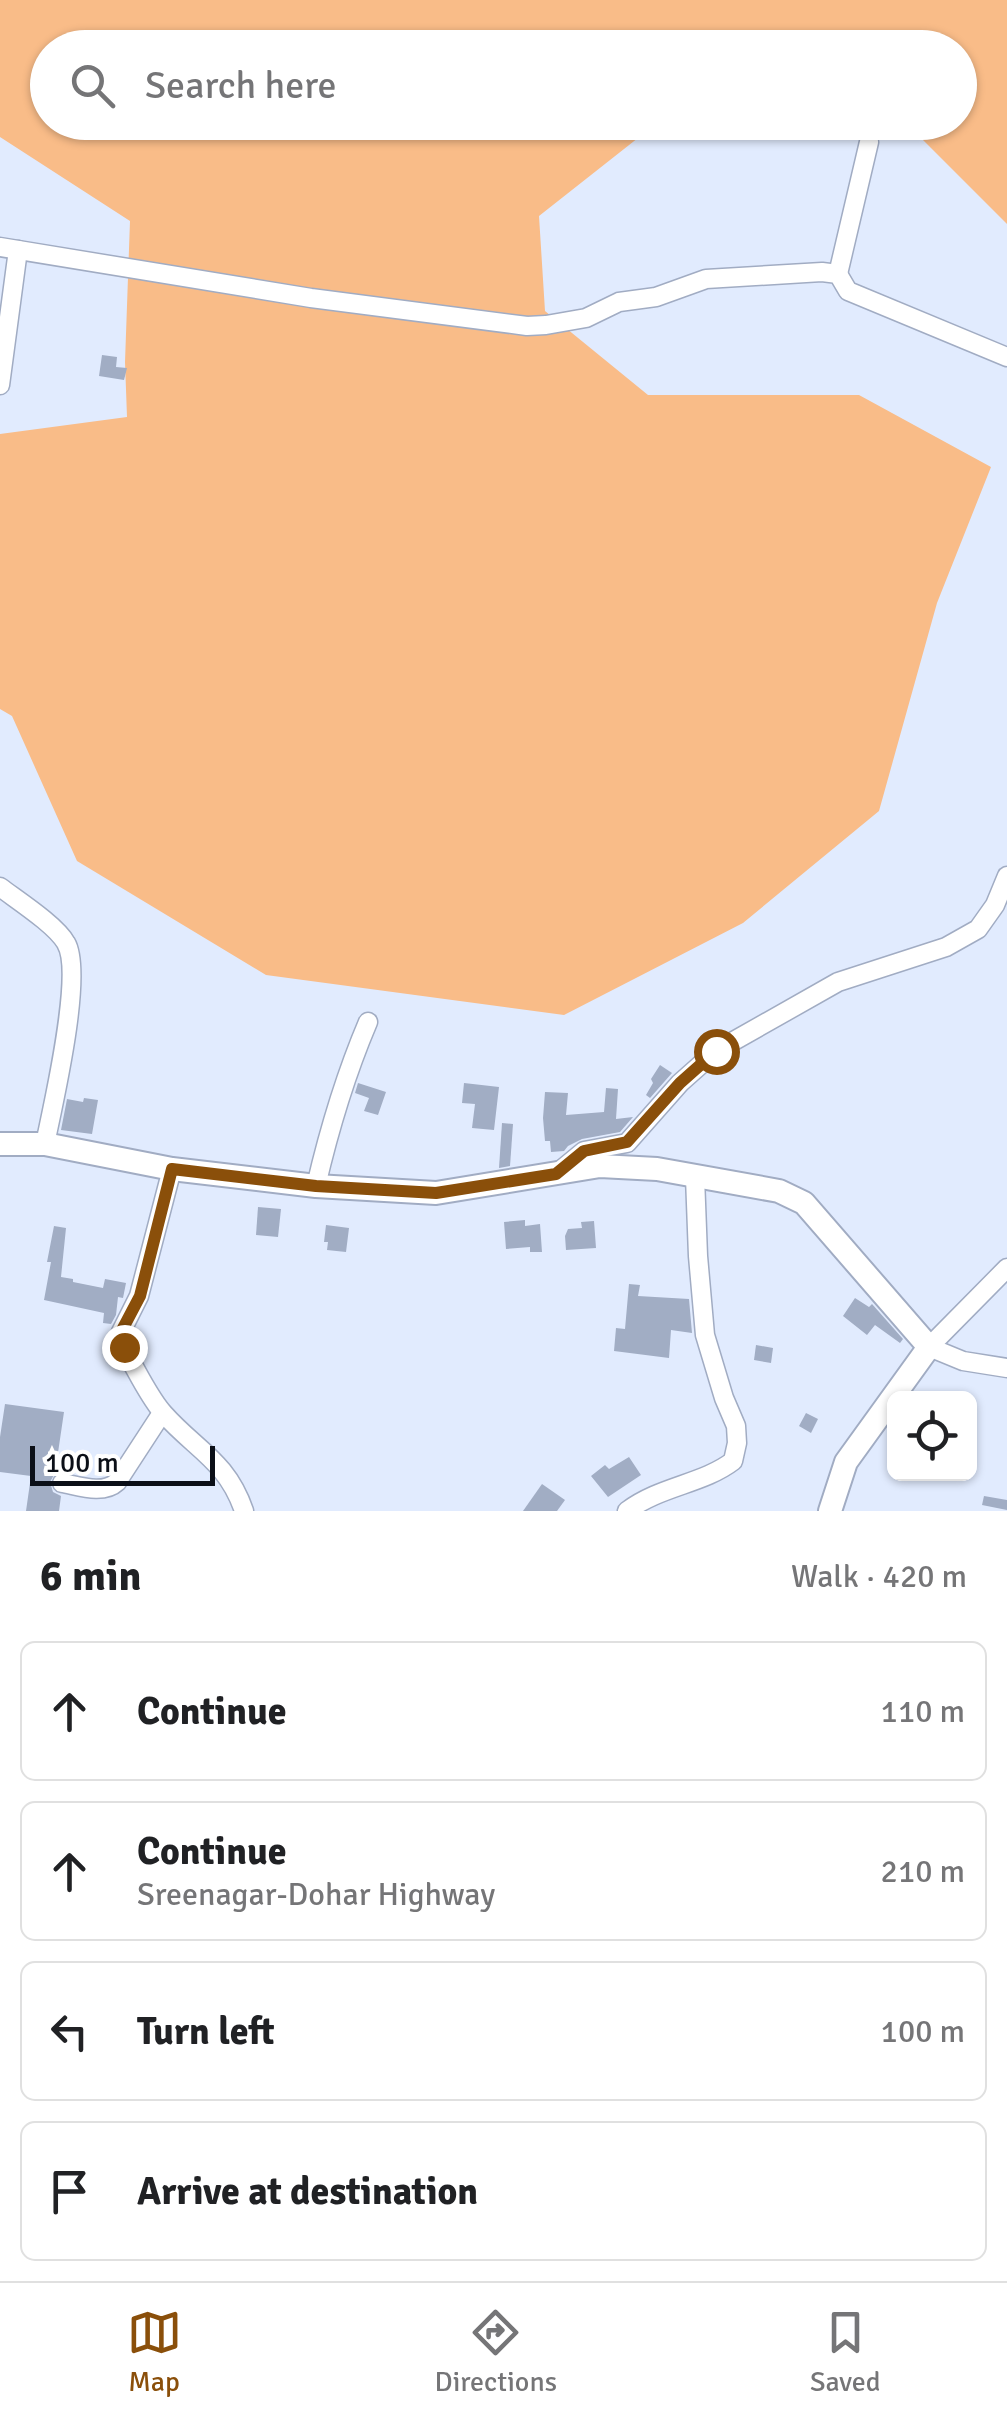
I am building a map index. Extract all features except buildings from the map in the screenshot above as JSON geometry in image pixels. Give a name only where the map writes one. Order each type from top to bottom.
[{"type":"main road","points":[[0,1144],[45,1144],[172,1169],[316,1186],[436,1193],[600,1166],[656,1169],[778,1191],[804,1203],[928,1347],[846,1462],[830,1511]]},
{"type":"street","points":[[869,142],[838,274],[848,291],[1007,357]]},
{"type":"street","points":[[0,384],[9,249],[255,289],[527,326],[586,318],[619,302],[656,297],[706,279],[838,274]]},
{"type":"street","points":[[556,1174],[584,1151],[627,1142],[680,1083],[716,1051],[838,982],[946,946],[978,929],[996,905],[1007,876]]},
{"type":"street","points":[[0,887],[61,935],[71,954],[64,1048],[45,1144]]},
{"type":"street","points":[[316,1186],[343,1085],[368,1022]]},
{"type":"street","points":[[172,1169],[140,1296],[120,1338],[162,1413],[214,1459],[238,1494],[244,1511]]},
{"type":"street","points":[[626,1511],[682,1483],[720,1471],[733,1461],[737,1444],[736,1426],[705,1335],[695,1178]]},
{"type":"street","points":[[1007,1268],[928,1347],[963,1361],[1007,1368]]},
{"type":"street","points":[[62,1483],[111,1488],[162,1413]]},
{"type":"shaded area","points":[[0,0],[1007,0],[1007,224],[923,140],[977,140],[977,30],[30,30],[30,140],[635,140],[539,216],[545,311],[648,395],[859,395],[991,467],[937,603],[879,811],[743,923],[564,1015],[266,975],[77,861],[12,716],[0,709],[0,434],[127,417],[130,221],[0,137]]},
{"type":"route","points":[[124,1347],[121,1332],[140,1296],[172,1169],[316,1186],[436,1193],[556,1174],[584,1151],[627,1142],[680,1083],[716,1051]]}]
